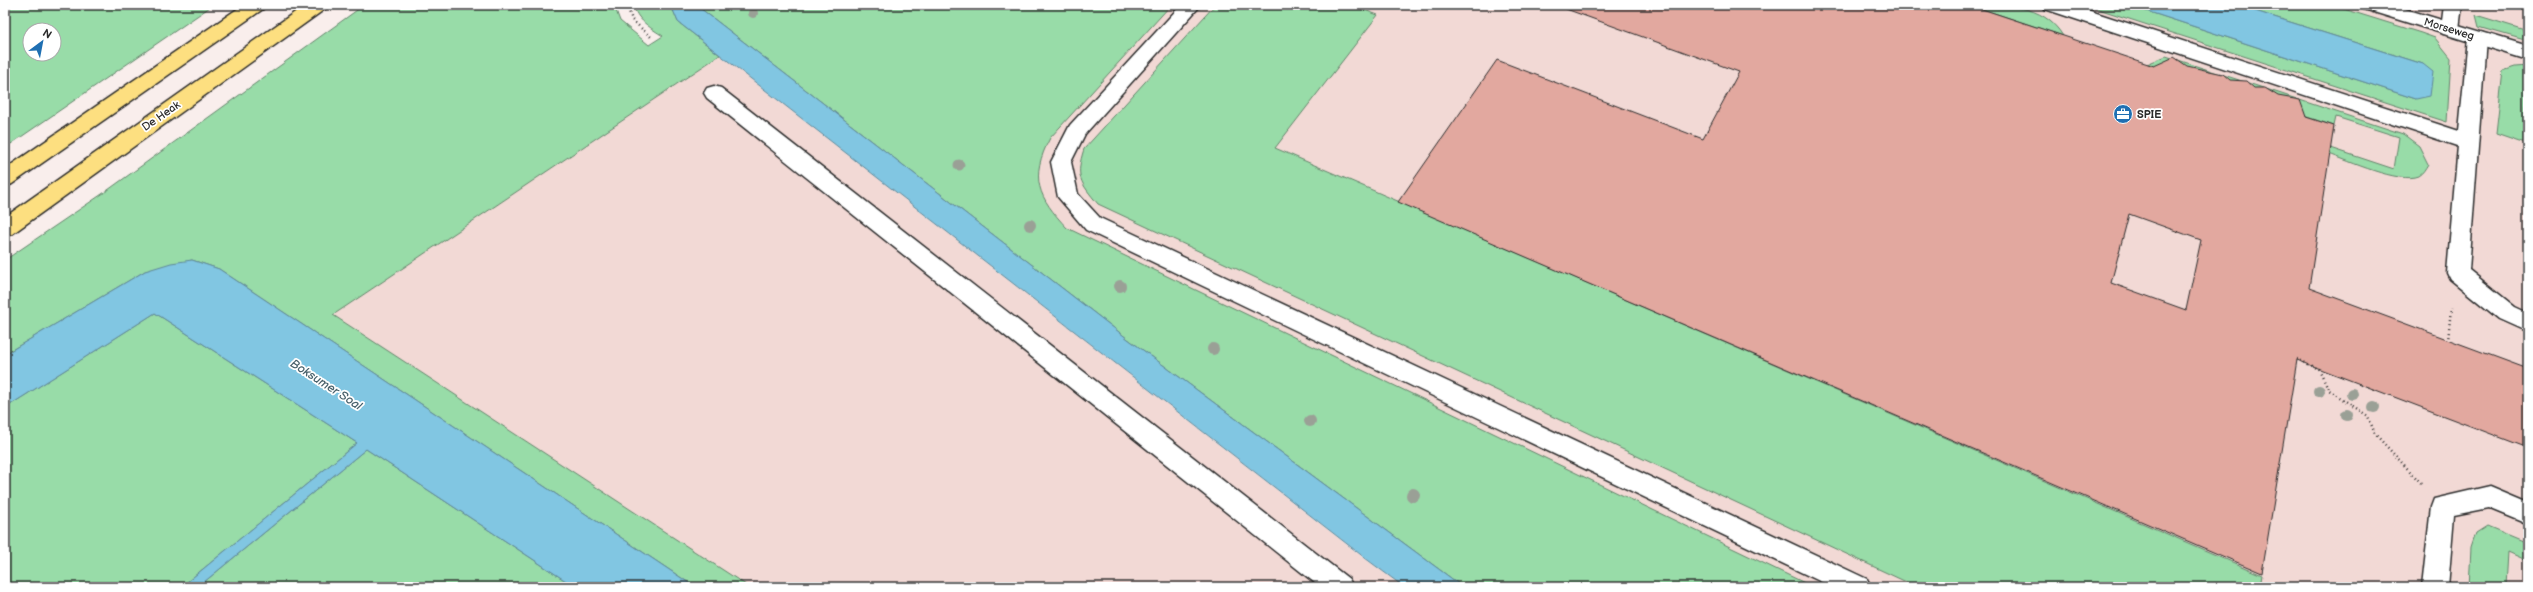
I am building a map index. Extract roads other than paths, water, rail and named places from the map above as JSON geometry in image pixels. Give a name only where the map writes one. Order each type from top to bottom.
[{"type":"highway","points":[[5,179],[256,5]]},
{"type":"highway","name":"De Heak","points":[[5,228],[318,5]]},
{"type":"street","points":[[1192,5],[1077,130],[1060,162],[1068,197],[1093,224],[1858,587]]},
{"type":"street","points":[[2052,5],[2470,142]]},
{"type":"street","name":"Morseweg","points":[[2371,5],[2528,53]]},
{"type":"street","points":[[2450,29],[2453,5]]},
{"type":"street","points":[[2477,38],[2470,142],[2458,273],[2507,313],[2528,323]]},
{"type":"street","points":[[714,93],[1340,587]]},
{"type":"street","points":[[2435,587],[2443,507],[2490,497],[2528,513]]},
{"type":"water","points":[[675,5],[696,5],[1128,339],[1463,587],[1404,587],[678,22],[673,10]]},
{"type":"water","points":[[2128,5],[2236,5],[2423,64],[2433,72],[2430,96],[2416,99]]},
{"type":"water","name":"Boksumer Soal","points":[[192,260],[219,269],[695,587],[575,587],[366,449],[198,587],[181,587],[357,443],[155,313],[5,408],[5,354],[145,271],[171,263]]},
{"type":"place","name":"SPIE","points":[[2123,114]]}]
